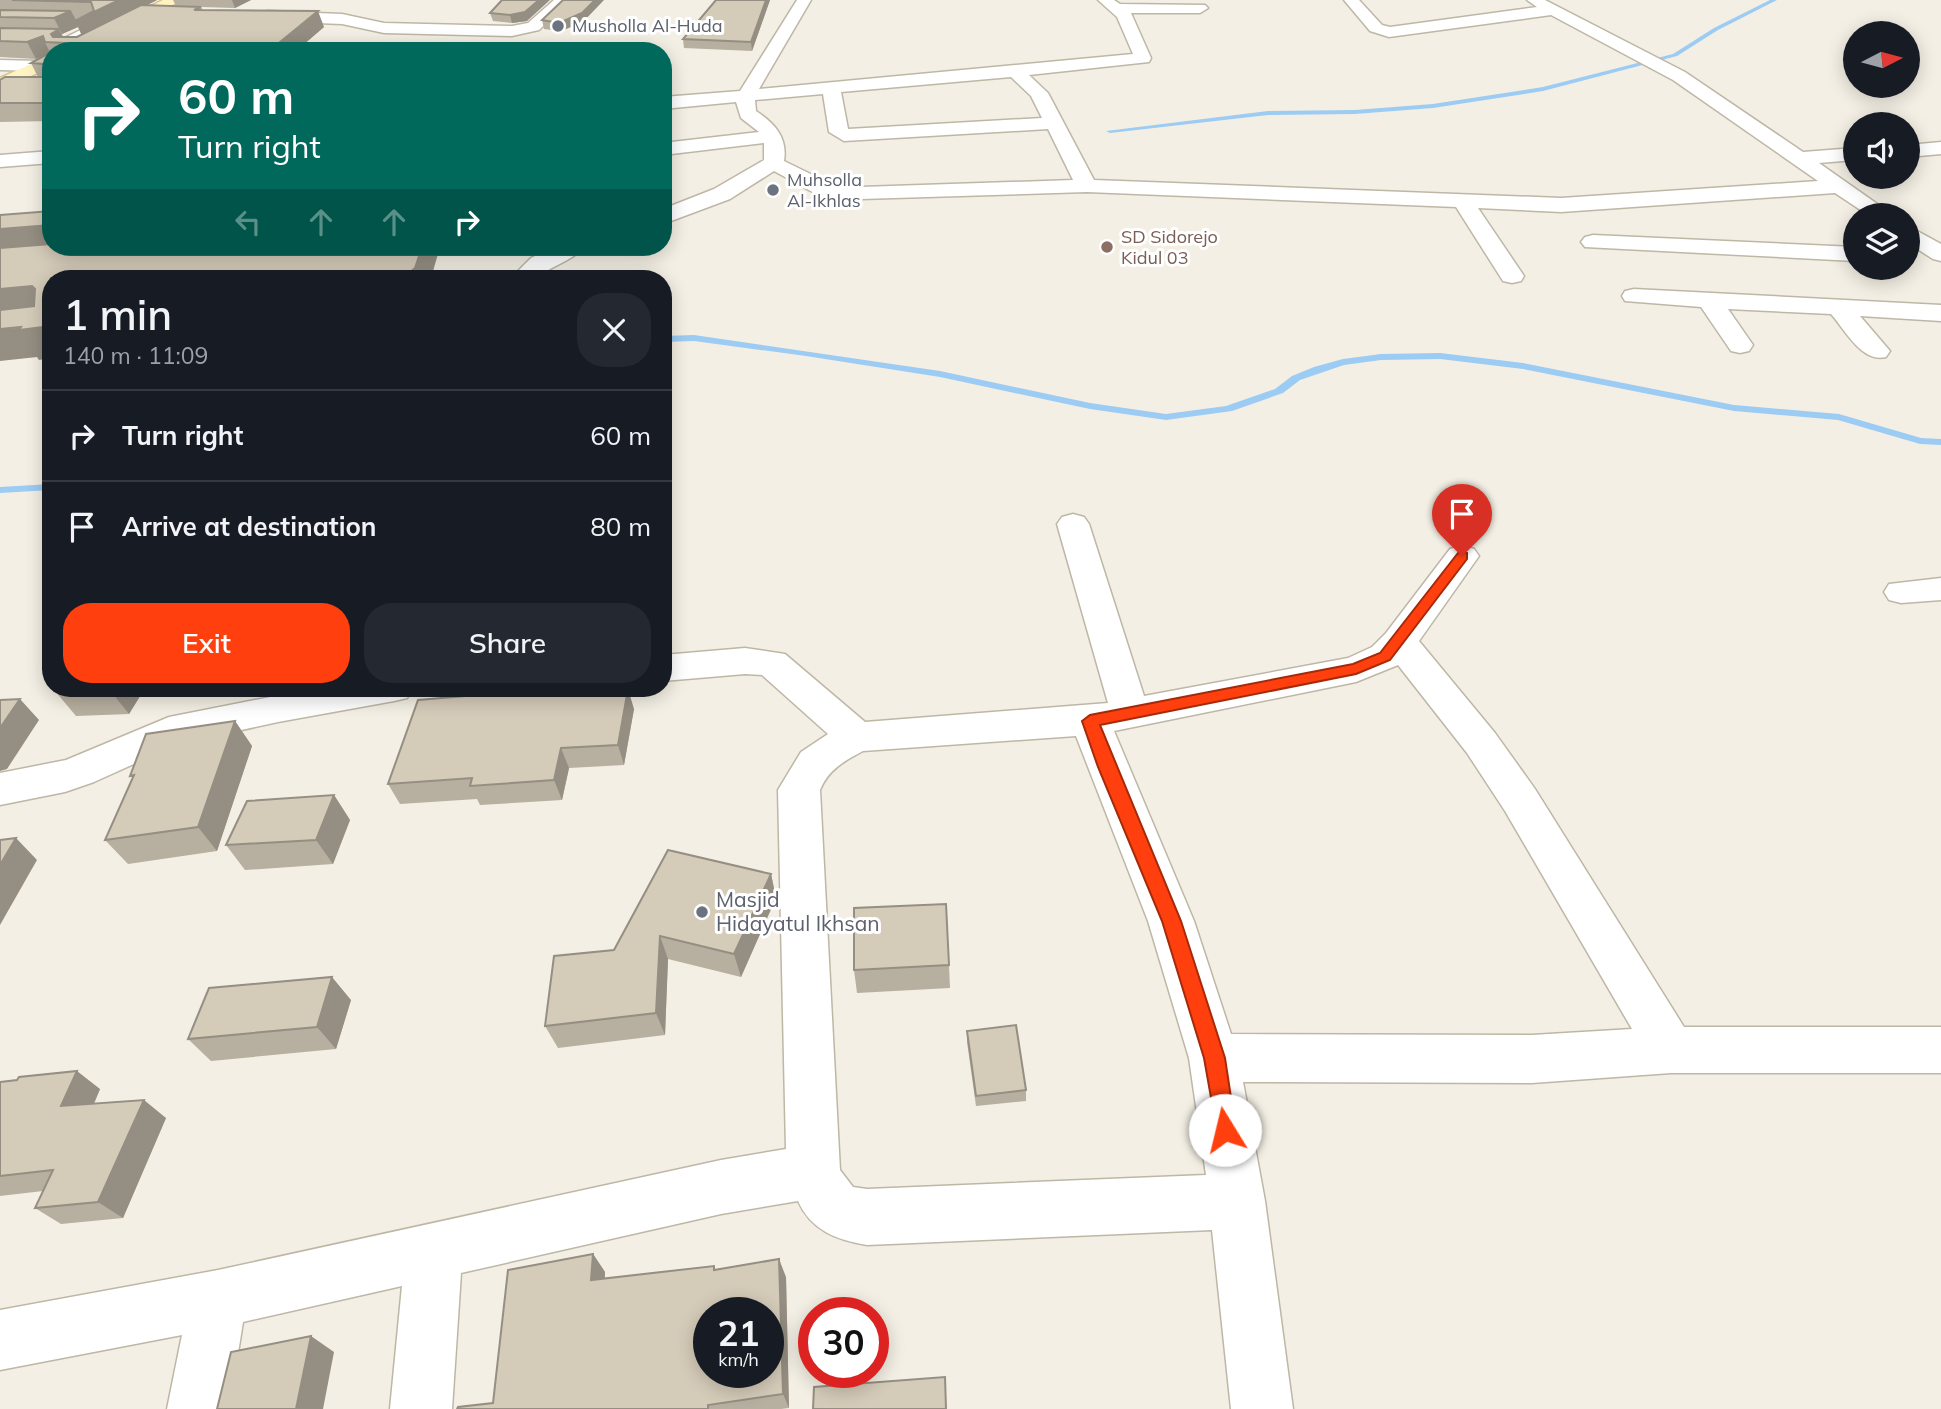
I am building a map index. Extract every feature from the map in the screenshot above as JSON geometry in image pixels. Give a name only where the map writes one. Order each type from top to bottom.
[{"type":"street","points":[[82,42],[92,40],[175,0]]},
{"type":"street","points":[[246,16],[342,19],[384,28],[529,29],[563,0]]},
{"type":"street","points":[[672,213],[722,194],[773,163],[777,155],[772,136],[763,124],[748,115],[745,108],[747,94],[804,0]]},
{"type":"street","points":[[1351,0],[1376,28],[1389,32],[1552,10]]},
{"type":"street","points":[[1534,0],[1679,76],[1864,203]]},
{"type":"street","points":[[672,102],[831,88],[934,92],[1014,71],[1142,58],[1124,15],[1110,4]]},
{"type":"street","points":[[1110,4],[1200,8]]},
{"type":"street","points":[[149,13],[191,14]]},
{"type":"street","points":[[433,42],[446,30]]},
{"type":"street","points":[[0,65],[42,63]]},
{"type":"street","points":[[0,86],[42,65]]},
{"type":"street","points":[[1014,71],[1039,93],[1087,186]]},
{"type":"street","points":[[0,86],[38,88]]},
{"type":"street","points":[[831,88],[841,135],[1055,123]]},
{"type":"street","points":[[934,92],[971,189]]},
{"type":"street","points":[[672,148],[772,136]]},
{"type":"street","points":[[1920,150],[1941,148]]},
{"type":"street","points":[[1797,158],[1843,155]]},
{"type":"street","points":[[0,161],[42,158]]},
{"type":"street","points":[[773,163],[826,190],[861,193],[1087,186],[1561,205],[1838,186]]},
{"type":"street","points":[[1463,202],[1512,276]]},
{"type":"street","points":[[1561,205],[1641,304],[1709,300],[1941,313]]},
{"type":"street","points":[[1920,231],[1941,229]]},
{"type":"street","points":[[1920,241],[1941,256]]},
{"type":"street","points":[[1593,242],[1843,253]]},
{"type":"street","points":[[532,270],[553,256]]},
{"type":"street","points":[[1920,256],[1941,256]]},
{"type":"street","points":[[1709,300],[1740,345]]},
{"type":"street","points":[[1839,307],[1877,351]]},
{"type":"street","points":[[1073,524],[1110,717],[1106,767],[1171,921],[1214,1058],[1237,1201],[1262,1409]]},
{"type":"street","points":[[1237,1201],[867,1217],[851,1215],[831,1207],[821,1192],[813,1171],[799,790],[805,773],[827,751],[857,737],[1110,717],[1356,669],[1385,656],[1399,642],[1462,556]]},
{"type":"street","points":[[1901,593],[1941,589]]},
{"type":"street","points":[[1399,642],[1481,743],[1520,800],[1671,1050]]},
{"type":"street","points":[[672,667],[745,661],[772,663],[857,737]]},
{"type":"street","points":[[0,789],[50,781],[80,771],[169,732],[342,697]]},
{"type":"street","points":[[1214,1058],[1532,1059],[1671,1050],[1941,1050]]},
{"type":"street","points":[[0,1340],[218,1298],[721,1187],[813,1171]]},
{"type":"street","points":[[421,1409],[434,1251]]},
{"type":"street","points":[[198,1409],[218,1298]]},
{"type":"lane","points":[[72,42],[97,25],[97,22],[78,22]]},
{"type":"lane","points":[[53,39],[60,42]]},
{"type":"building","points":[[12,0],[119,0],[75,21],[94,11],[91,2]]},
{"type":"building","points":[[502,0],[539,0],[525,12],[510,15],[490,13]]},
{"type":"building","points":[[563,0],[595,0],[582,13],[559,23],[542,20]]},
{"type":"building","points":[[716,0],[766,0],[751,42],[683,39]]},
{"type":"building","points":[[141,5],[201,7],[194,10],[318,11],[280,42],[45,42],[43,36],[27,42],[0,41],[0,28],[59,29],[51,34],[53,37],[77,37]]},
{"type":"building","points":[[0,10],[71,11],[54,18],[0,17]]},
{"type":"building","points":[[42,57],[42,64],[31,63]]},
{"type":"building","points":[[5,77],[42,77],[42,103],[0,103],[0,80]]},
{"type":"building","points":[[42,212],[42,226],[0,229],[0,215]]},
{"type":"building","points":[[42,245],[42,256],[419,256],[413,270],[42,270],[42,327],[19,330],[21,327],[0,329],[0,310],[34,306],[35,289],[32,286],[0,289],[0,248]]},
{"type":"building","points":[[453,697],[627,697],[618,745],[561,748],[554,780],[470,786],[472,778],[388,784],[418,700]]},
{"type":"building","points":[[20,699],[0,728],[0,700]]},
{"type":"building","points":[[235,721],[198,827],[105,840],[134,775],[130,776],[146,734]]},
{"type":"building","points":[[334,795],[316,840],[226,845],[247,801]]},
{"type":"building","points":[[16,838],[0,865],[0,840]]},
{"type":"building","points":[[668,850],[771,874],[734,954],[660,936],[656,1013],[545,1026],[554,956],[614,950]]},
{"type":"building","points":[[946,904],[949,965],[854,970],[854,908]]},
{"type":"building","points":[[332,977],[317,1027],[188,1039],[209,988]]},
{"type":"building","points":[[1016,1025],[1026,1090],[976,1096],[967,1031]]},
{"type":"building","points":[[77,1071],[61,1106],[144,1100],[98,1202],[35,1208],[53,1170],[0,1176],[0,1082],[17,1080],[19,1077]]},
{"type":"building","points":[[593,1254],[591,1280],[714,1266],[714,1270],[779,1259],[780,1297],[693,1297],[693,1388],[783,1388],[783,1394],[708,1405],[708,1409],[457,1409],[493,1403],[508,1270]]},
{"type":"building","points":[[311,1336],[296,1409],[217,1409],[231,1352]]},
{"type":"building","points":[[945,1377],[946,1409],[813,1409],[814,1388],[889,1388],[889,1381]]},
{"type":"waterway","points":[[1110,131],[1268,113],[1355,112],[1433,106],[1543,89],[1675,55],[1716,29],[1774,0]]},
{"type":"waterway","points":[[672,339],[694,338],[940,374],[1090,406],[1166,417],[1228,409],[1279,391],[1296,378],[1318,369],[1343,362],[1381,357],[1440,356],[1523,366],[1734,408],[1839,417],[1920,441],[1941,442]]},
{"type":"waterway","points":[[0,490],[42,488]]},
{"type":"place","name":"Musholla Al-Huda","points":[[558,26]]},
{"type":"place","name":"Muhsolla Al-Ikhlas","points":[[773,190]]},
{"type":"place","name":"SD Sidorejo Kidul 03","points":[[1107,247]]},
{"type":"place","name":"Masjid Hidayatul Ikhsan","points":[[702,912]]},
{"type":"route","points":[[1225,1130],[1214,1058],[1171,921],[1106,767],[1090,721],[1356,669],[1385,656],[1399,642],[1462,556]]}]
